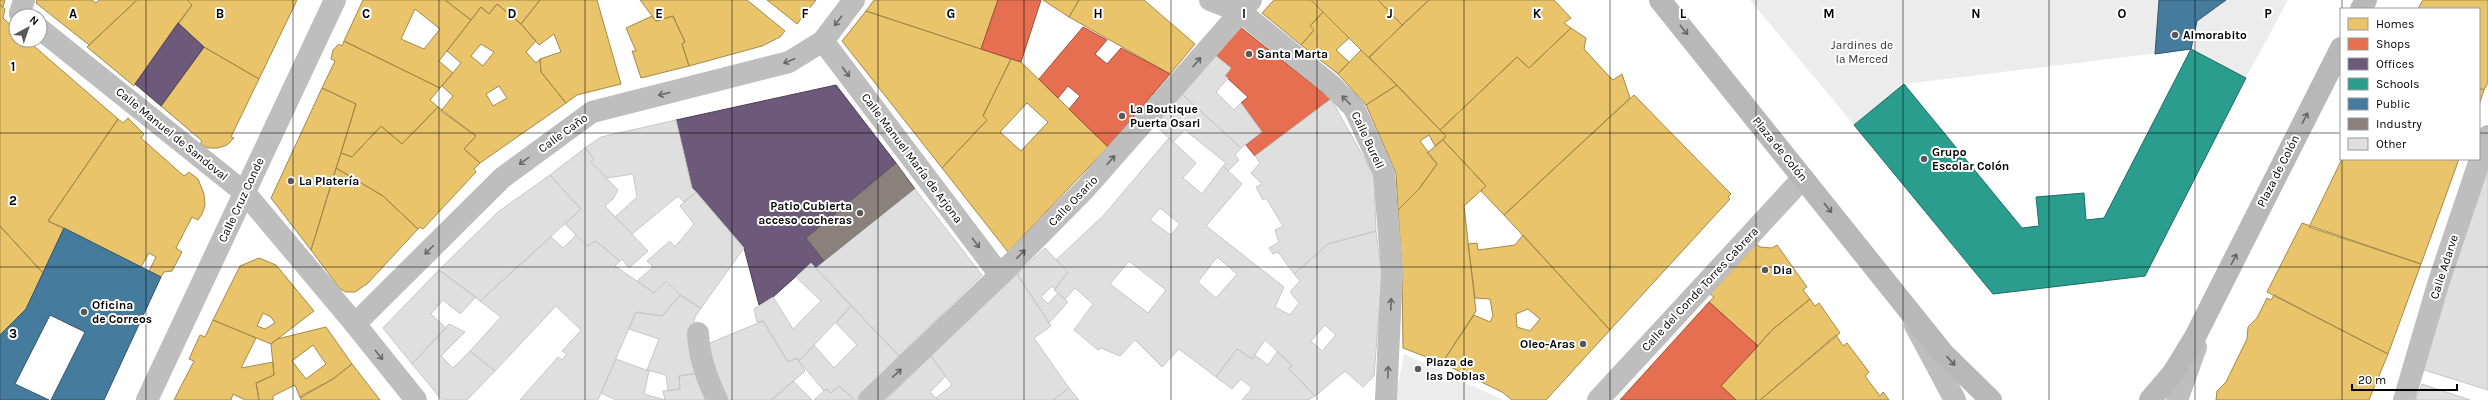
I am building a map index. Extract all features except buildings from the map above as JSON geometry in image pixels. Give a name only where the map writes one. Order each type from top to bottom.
[{"type":"main road","name":"Plaza de Colón","points":[[1660,0],[1943,352],[1991,400]]},
{"type":"main road","name":"Plaza de Colón","points":[[2150,400],[2173,373],[2195,337],[2340,50]]},
{"type":"street","name":"Calle Cruz Conde","points":[[147,400],[335,0]]},
{"type":"street","name":"Calle Caño","points":[[355,324],[502,178],[592,112],[789,62],[823,41],[854,0]]},
{"type":"street","points":[[1210,0],[1246,6]]},
{"type":"street","name":"Calle Osario","points":[[869,400],[1000,275],[1085,189],[1246,6]]},
{"type":"street","name":"Calle Burell","points":[[1246,6],[1354,108],[1384,173],[1392,271],[1386,400]]},
{"type":"street","name":"Calle Manuel de Sandoval","points":[[48,34],[245,193],[355,324],[416,400]]},
{"type":"street","name":"Calle Manuel María de Arjona","points":[[823,41],[1000,275]]},
{"type":"street","name":"Calle Adarve","points":[[2480,160],[2488,136]]},
{"type":"street","name":"Calle Adarve","points":[[2404,400],[2439,281],[2480,160]]},
{"type":"street","name":"Calle del Conde Torres Cabrera","points":[[1598,400],[1803,178]]},
{"type":"street","name":"Plaza de Colón","points":[[2177,400],[2216,294]]},
{"type":"street","name":"Plaza de Colón","points":[[1900,298],[1955,400]]},
{"type":"street","points":[[698,333],[698,348],[705,373],[717,400]]},
{"type":"green space","name":"Jardines de la Merced","points":[[1750,0],[2288,0],[2246,78],[2191,49],[1904,84],[1854,125]]},
{"type":"green space","points":[[1404,354],[1503,400],[1395,400]]},
{"type":"place","name":"Almorabito","points":[[2175,35]]},
{"type":"place","name":"Santa Marta","points":[[1249,54]]},
{"type":"place","name":"La Boutique Puerta Osari","points":[[1122,116]]},
{"type":"place","name":"Grupo Escolar Colón","points":[[1924,159]]},
{"type":"place","name":"La Platería","points":[[291,181]]},
{"type":"place","name":"Patio Cubierta acceso cocheras","points":[[860,213]]},
{"type":"place","name":"Dia","points":[[1765,270]]},
{"type":"place","name":"Oficina de Correos","points":[[84,312]]},
{"type":"place","name":"Oleo-Aras","points":[[1583,344]]},
{"type":"place","name":"Plaza de las Doblas","points":[[1418,369]]}]
